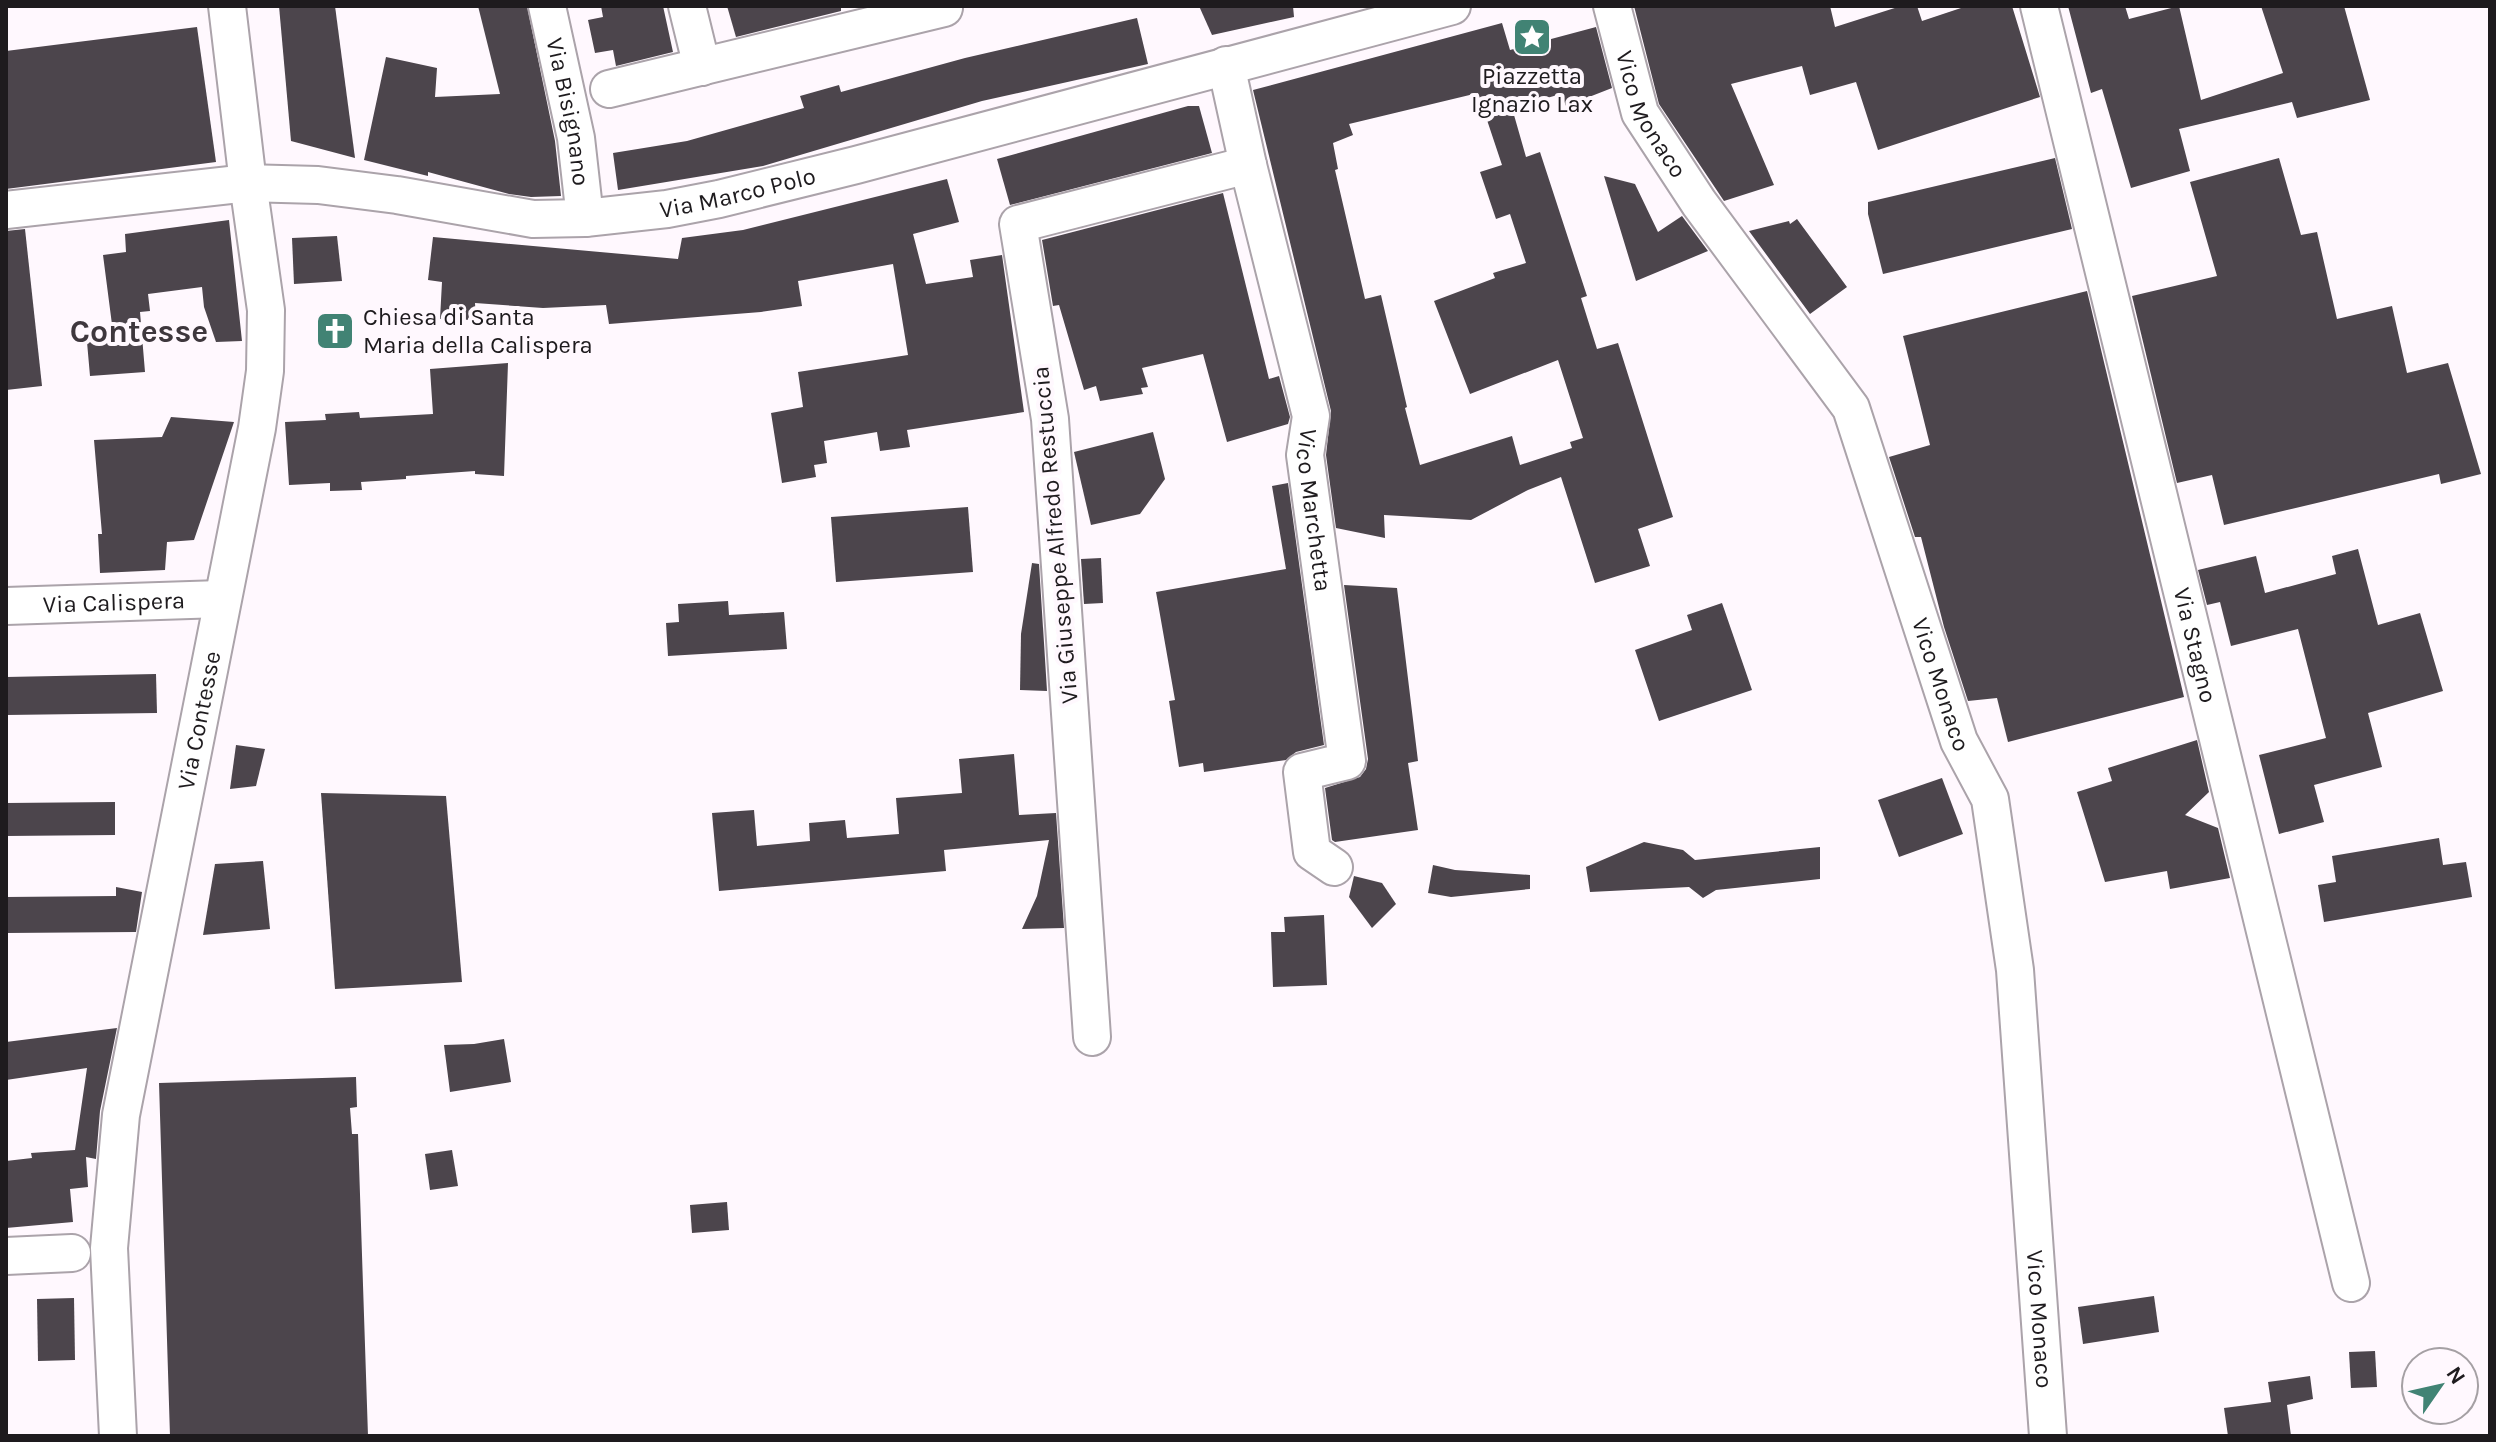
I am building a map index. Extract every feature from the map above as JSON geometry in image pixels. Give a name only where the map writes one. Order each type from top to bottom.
[{"type":"street","name":"Via Contesse","points":[[118,1436],[109,1248],[121,1115],[265,371],[266,310],[227,6]]},
{"type":"street","name":"Via Bisignano","points":[[547,6],[576,138],[585,218]]},
{"type":"street","points":[[687,6],[702,67]]},
{"type":"street","name":"Via Marco Polo","points":[[6,210],[248,183],[318,185],[397,195],[533,219],[585,218],[667,209],[719,199],[1452,6]]},
{"type":"street","name":"Vico Monaco","points":[[1612,6],[1640,113],[1699,203],[1851,408],[1959,741],[1990,799],[2015,970],[2048,1436]]},
{"type":"street","name":"Via Stagno","points":[[2039,6],[2351,1283]]},
{"type":"street","points":[[609,89],[702,67],[831,20],[944,8]]},
{"type":"street","name":"Vico Marchetta","points":[[1226,65],[1311,416],[1305,455],[1347,761],[1302,772],[1312,852],[1334,867]]},
{"type":"street","name":"Via Giuseppe Alfredo Restuccia","points":[[1092,1037],[1050,419],[1018,224],[1248,165]]},
{"type":"street","name":"Via Calispera","points":[[6,606],[221,599]]},
{"type":"street","points":[[6,1256],[72,1253]]},
{"type":"building","points":[[279,6],[335,6],[355,158],[291,141]]},
{"type":"building","points":[[478,6],[527,6],[555,141],[561,196],[509,194],[428,172],[428,176],[364,160],[386,57],[437,68],[435,97],[500,94]]},
{"type":"building","points":[[601,6],[663,6],[673,52],[616,66],[613,50],[595,53],[588,20],[603,17]]},
{"type":"building","points":[[727,6],[841,6],[841,11],[736,37]]},
{"type":"building","points":[[1199,6],[1293,6],[1294,17],[1212,35]]},
{"type":"building","points":[[1634,6],[1830,6],[1835,27],[1901,6],[1917,6],[1922,21],[1967,6],[2012,6],[2040,97],[1878,150],[1856,82],[1810,95],[1802,66],[1731,84],[1774,185],[1724,201],[1659,104]]},
{"type":"building","points":[[2068,6],[2125,6],[2129,19],[2179,6],[2201,100],[2283,73],[2261,6],[2344,6],[2370,100],[2297,118],[2292,102],[2179,129],[2190,171],[2131,188],[2102,89],[2091,93]]},
{"type":"building","points":[[1137,18],[1148,64],[982,101],[763,166],[618,190],[613,153],[687,141],[804,108],[800,96],[839,85],[841,92],[965,58]]},
{"type":"building","points":[[1502,23],[1510,50],[1596,27],[1612,88],[1566,106],[1561,94],[1512,108],[1526,157],[1540,152],[1587,296],[1581,298],[1597,349],[1618,343],[1673,517],[1638,529],[1650,566],[1595,583],[1561,477],[1528,490],[1471,520],[1384,515],[1385,538],[1336,528],[1326,455],[1331,411],[1253,90]],"holes":[[[1478,93],[1502,165],[1480,172],[1496,219],[1510,214],[1526,263],[1493,273],[1495,278],[1434,301],[1470,394],[1558,360],[1583,438],[1570,442],[1572,448],[1520,465],[1512,436],[1420,465],[1381,295],[1365,299],[1335,170],[1338,169],[1333,143],[1353,135],[1349,124]]]},
{"type":"building","points":[[197,27],[216,162],[6,189],[6,51]]},
{"type":"building","points":[[1188,106],[1199,106],[1212,153],[1010,205],[997,159]]},
{"type":"building","points":[[2055,158],[2072,229],[1883,274],[1868,214],[1868,202]]},
{"type":"building","points":[[2279,158],[2301,235],[2317,232],[2337,319],[2392,306],[2407,373],[2448,363],[2481,474],[2441,484],[2439,474],[2224,525],[2212,475],[2177,483],[2132,296],[2217,276],[2190,182]]},
{"type":"building","points":[[1604,176],[1635,184],[1658,232],[1682,216],[1708,251],[1636,281]]},
{"type":"building","points":[[947,179],[959,222],[913,234],[926,284],[973,277],[970,260],[1002,255],[1024,412],[907,430],[910,447],[880,451],[877,432],[824,441],[827,463],[814,465],[816,477],[782,483],[771,413],[803,407],[798,372],[908,355],[893,264],[798,281],[802,306],[609,324],[606,305],[543,308],[475,303],[476,320],[440,319],[442,282],[428,280],[433,237],[678,259],[682,238],[743,230]]},
{"type":"building","points":[[1223,193],[1269,379],[1279,376],[1290,417],[1288,424],[1227,442],[1203,354],[1142,368],[1148,387],[1141,388],[1143,394],[1100,401],[1096,386],[1084,390],[1059,305],[1053,306],[1042,240]]},
{"type":"building","points":[[1797,219],[1847,287],[1810,314],[1749,231],[1789,221],[1790,224]]},
{"type":"building","points":[[229,220],[242,341],[216,342],[204,307],[202,287],[148,294],[150,311],[140,312],[145,372],[90,376],[87,342],[114,340],[103,255],[126,252],[125,234]]},
{"type":"building","points":[[25,229],[42,386],[6,390],[6,231]]},
{"type":"building","points":[[337,236],[342,281],[294,284],[292,238]]},
{"type":"building","points":[[2087,291],[2184,697],[2008,742],[1997,698],[1968,701],[1944,627],[1921,537],[1915,537],[1889,457],[1930,445],[1903,336]]},
{"type":"building","points":[[508,363],[504,476],[475,474],[475,471],[406,476],[406,479],[361,482],[362,490],[330,491],[330,483],[289,485],[285,422],[326,420],[325,414],[359,412],[360,418],[433,414],[430,369]]},
{"type":"building","points":[[171,417],[234,422],[194,540],[167,542],[165,570],[100,573],[98,534],[102,534],[94,440],[162,437]]},
{"type":"building","points":[[1153,432],[1165,479],[1140,514],[1091,525],[1074,452]]},
{"type":"building","points":[[1288,483],[1324,745],[1296,752],[1286,760],[1204,772],[1203,763],[1179,767],[1169,701],[1175,700],[1156,592],[1286,569],[1272,486]]},
{"type":"building","points":[[968,507],[973,572],[836,582],[831,517]]},
{"type":"building","points":[[2358,549],[2378,625],[2420,613],[2443,691],[2368,713],[2382,767],[2314,785],[2324,822],[2279,834],[2259,755],[2326,738],[2298,629],[2231,646],[2220,602],[2207,605],[2198,570],[2256,556],[2265,593],[2336,574],[2332,556]]},
{"type":"building","points":[[1101,558],[1103,603],[1084,604],[1081,559]]},
{"type":"building","points":[[1032,563],[1039,564],[1047,691],[1020,690],[1021,634]]},
{"type":"building","points":[[1344,585],[1397,588],[1418,761],[1408,763],[1418,830],[1335,842],[1332,840],[1325,788],[1360,777],[1368,759]]},
{"type":"building","points":[[728,601],[729,615],[784,612],[787,649],[668,656],[666,623],[679,622],[678,604]]},
{"type":"building","points":[[1722,603],[1752,690],[1659,721],[1635,650],[1692,630],[1687,615]]},
{"type":"building","points":[[156,674],[157,713],[6,715],[6,677]]},
{"type":"building","points":[[2197,740],[2209,792],[2185,815],[2218,828],[2230,878],[2170,889],[2167,871],[2105,882],[2077,792],[2112,781],[2108,768]]},
{"type":"building","points":[[236,745],[265,749],[256,786],[230,789]]},
{"type":"building","points":[[1014,754],[1019,815],[1056,813],[1064,928],[1022,929],[1037,896],[1049,840],[944,850],[946,871],[719,891],[712,813],[754,810],[757,846],[810,841],[809,823],[845,820],[847,838],[899,834],[896,798],[962,793],[959,759]]},
{"type":"building","points":[[1942,778],[1963,834],[1899,857],[1878,800]]},
{"type":"building","points":[[321,793],[446,796],[462,982],[335,989]]},
{"type":"building","points":[[115,802],[115,835],[6,836],[6,803]]},
{"type":"building","points":[[2439,838],[2443,865],[2466,862],[2472,897],[2324,922],[2318,885],[2336,882],[2332,856]]},
{"type":"building","points":[[1644,842],[1683,850],[1695,860],[1820,847],[1820,879],[1716,890],[1703,898],[1689,887],[1590,892],[1586,867]]},
{"type":"building","points":[[263,861],[270,929],[203,935],[215,864]]},
{"type":"building","points":[[1433,865],[1455,870],[1530,875],[1530,889],[1451,897],[1428,893]]},
{"type":"building","points":[[1354,876],[1382,883],[1396,904],[1372,928],[1349,897]]},
{"type":"building","points":[[116,887],[142,892],[136,932],[6,933],[6,897],[116,896]]},
{"type":"building","points":[[1324,915],[1327,985],[1273,987],[1271,932],[1285,932],[1284,917]]},
{"type":"building","points":[[117,1028],[100,1111],[96,1159],[86,1157],[88,1187],[70,1189],[73,1222],[6,1228],[6,1161],[32,1158],[31,1153],[75,1150],[87,1068],[6,1080],[6,1042]]},
{"type":"building","points":[[504,1039],[511,1082],[450,1092],[444,1045]]},
{"type":"building","points":[[356,1077],[357,1107],[350,1108],[352,1134],[358,1134],[368,1436],[170,1436],[159,1083]]},
{"type":"building","points":[[452,1150],[458,1186],[430,1190],[425,1154]]},
{"type":"building","points":[[727,1202],[729,1230],[692,1233],[690,1205]]},
{"type":"building","points":[[2154,1296],[2159,1332],[2083,1344],[2078,1307]]},
{"type":"building","points":[[74,1298],[75,1360],[38,1361],[37,1299]]},
{"type":"building","points":[[2375,1351],[2377,1387],[2351,1388],[2349,1352]]},
{"type":"building","points":[[2310,1376],[2313,1399],[2287,1405],[2291,1436],[2228,1436],[2224,1408],[2271,1402],[2268,1382]]},
{"type":"place","name":"Piazzetta Ignazio Lax","points":[[1532,37]]},
{"type":"place","name":"Chiesa di Santa Maria della Calispera","points":[[335,331]]},
{"type":"district","name":"Contesse","points":[[139,331]]}]
